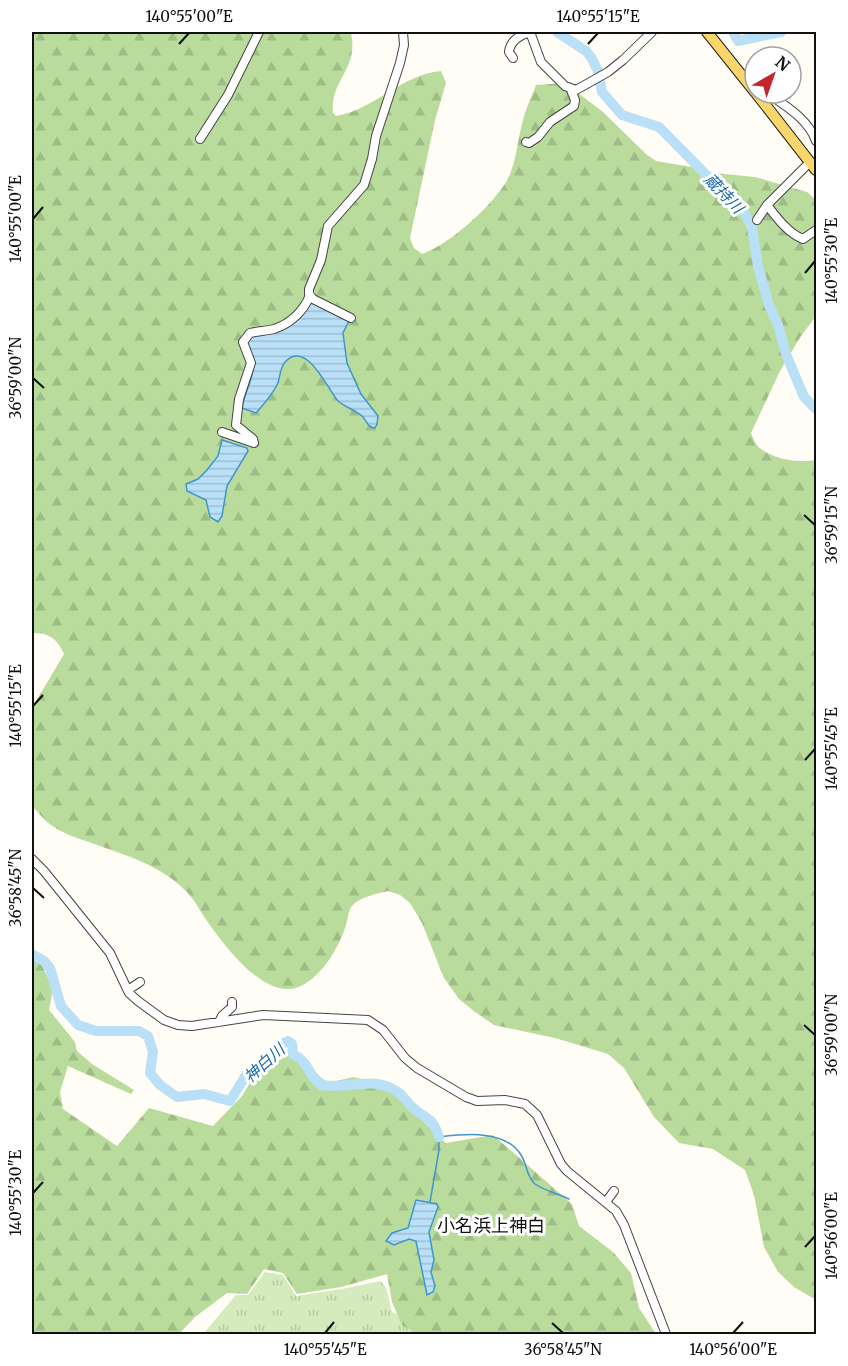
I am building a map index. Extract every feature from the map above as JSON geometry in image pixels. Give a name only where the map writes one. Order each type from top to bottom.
[{"type":"main road","points":[[707,32],[743,75]]},
{"type":"main road","points":[[765,105],[813,166]]},
{"type":"street","points":[[200,139],[228,95],[259,32]]},
{"type":"street","points":[[351,318],[313,299],[309,290],[321,260],[328,226],[360,190],[369,171],[376,136],[400,63],[403,32]]},
{"type":"street","points":[[513,58],[508,51],[509,48],[516,39],[529,32],[541,62],[571,90],[575,100],[574,106],[550,122],[529,143],[526,142]]},
{"type":"street","points":[[571,90],[576,90],[608,72],[652,32]]},
{"type":"street","points":[[783,105],[811,128],[816,141]]},
{"type":"street","points":[[757,220],[767,205],[813,166]]},
{"type":"street","points":[[767,205],[792,233],[800,238],[803,239],[816,230]]},
{"type":"street","points":[[222,432],[254,443],[253,439],[238,427],[236,422],[239,399],[251,363],[243,342],[250,333],[277,328],[293,318],[310,296]]},
{"type":"street","points":[[32,859],[110,953],[128,990],[138,1002],[170,1023],[192,1026],[263,1015],[360,1019],[375,1024],[405,1058],[454,1091],[477,1101],[505,1100],[525,1104],[537,1115],[561,1164],[616,1211],[624,1225],[666,1335]]},
{"type":"street","points":[[128,990],[140,982]]},
{"type":"street","points":[[219,1022],[232,1006],[232,1002]]},
{"type":"street","points":[[606,1202],[614,1191]]},
{"type":"green space","points":[[32,32],[351,32],[350,59],[334,95],[333,113],[336,116],[363,107],[413,78],[441,71],[446,83],[435,120],[410,238],[414,248],[422,254],[459,232],[485,209],[504,185],[512,168],[524,116],[536,85],[565,83],[603,112],[656,161],[714,173],[755,177],[807,192],[816,200],[816,316],[780,371],[751,433],[759,448],[774,456],[795,461],[816,460],[816,1300],[794,1287],[778,1272],[764,1247],[754,1195],[745,1170],[713,1149],[679,1143],[654,1117],[624,1068],[608,1054],[555,1038],[494,1025],[475,1012],[459,999],[444,978],[422,923],[410,903],[400,895],[388,891],[358,901],[351,907],[343,933],[323,968],[301,986],[288,989],[274,986],[260,979],[235,957],[189,894],[176,882],[140,861],[60,830],[48,823],[32,806],[32,708],[64,654],[59,644],[52,638],[32,633]]},
{"type":"green space","points":[[32,959],[42,965],[53,989],[49,1010],[75,1042],[77,1051],[92,1064],[134,1090],[131,1094],[68,1066],[60,1092],[63,1109],[117,1146],[149,1108],[213,1126],[242,1096],[257,1071],[270,1059],[294,1055],[328,1083],[353,1077],[393,1086],[422,1120],[446,1143],[493,1135],[572,1204],[579,1226],[613,1252],[631,1273],[639,1308],[656,1334],[417,1334],[402,1325],[392,1302],[387,1274],[341,1287],[297,1294],[283,1273],[264,1269],[247,1294],[227,1293],[195,1317],[179,1334],[32,1334]]},
{"type":"green space","points":[[265,1272],[283,1275],[296,1296],[380,1281],[386,1287],[392,1312],[414,1321],[434,1334],[203,1334],[236,1295],[248,1295]]},
{"type":"water","points":[[310,301],[349,321],[343,333],[347,363],[361,394],[378,416],[375,428],[359,414],[338,401],[316,369],[302,357],[294,356],[284,363],[276,387],[256,413],[242,408],[253,369],[251,354],[246,346],[249,336],[273,332]]},
{"type":"water","points":[[222,440],[247,448],[248,451],[227,486],[222,516],[218,522],[210,517],[206,500],[187,491],[186,484],[198,479],[207,470],[218,456]]},
{"type":"water","points":[[416,1200],[437,1204],[438,1207],[429,1232],[434,1260],[431,1272],[435,1286],[433,1292],[427,1295],[416,1241],[409,1239],[394,1245],[386,1241],[392,1233],[408,1228]]},
{"type":"waterway","name":"蔵持川","points":[[557,32],[586,51],[591,57],[598,71],[602,92],[622,115],[659,127],[745,214],[752,228],[758,266],[786,354],[804,397],[816,409]]},
{"type":"waterway","points":[[733,32],[738,41],[781,32]]},
{"type":"waterway","name":"神白川","points":[[32,954],[44,961],[50,968],[61,1006],[78,1025],[96,1031],[139,1031],[148,1036],[153,1052],[150,1073],[160,1085],[177,1097],[204,1094],[230,1101],[246,1075],[270,1060],[282,1044],[288,1041],[292,1044],[293,1054],[303,1061],[321,1085],[371,1083],[390,1087],[431,1121],[439,1137]]},
{"type":"waterway","points":[[430,1202],[439,1137],[460,1135],[483,1135],[505,1141],[521,1155],[535,1184],[569,1199]]},
{"type":"district","name":"小名浜上神白","points":[[491,1225]]}]
